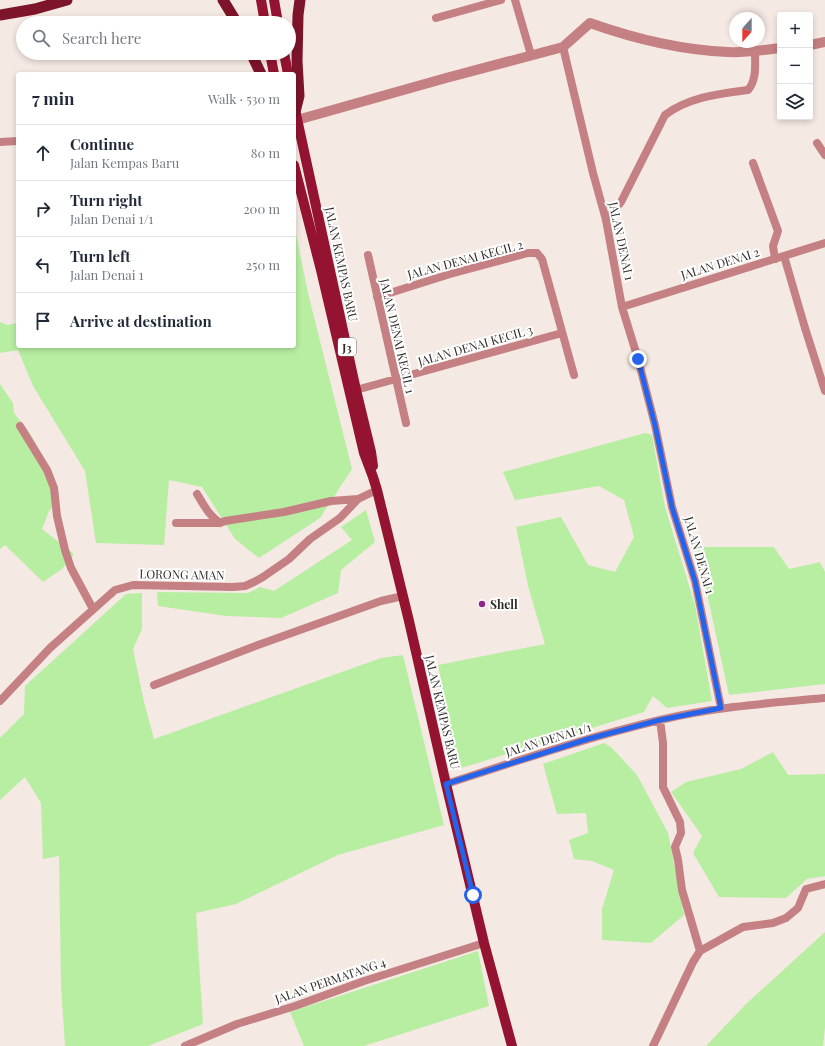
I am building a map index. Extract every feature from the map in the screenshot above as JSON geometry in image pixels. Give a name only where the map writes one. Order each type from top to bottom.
[{"type":"highway","points":[[0,15],[35,9],[67,0]]},
{"type":"highway","points":[[223,0],[233,16]]},
{"type":"highway","points":[[296,108],[299,96],[297,53],[300,0]]},
{"type":"highway","points":[[254,60],[259,72]]},
{"type":"main road","points":[[261,0],[264,16]]},
{"type":"main road","points":[[274,0],[277,16]]},
{"type":"main road","points":[[271,60],[274,72]]},
{"type":"main road","points":[[285,60],[288,72]]},
{"type":"main road","name":"JALAN KEMPAS BARU","points":[[296,117],[371,452],[373,477]]},
{"type":"main road","name":"JALAN KEMPAS BARU","points":[[296,173],[321,270],[364,453],[377,490],[484,943],[512,1046]]},
{"type":"street","points":[[436,18],[502,0]]},
{"type":"street","points":[[514,0],[531,55]]},
{"type":"street","points":[[296,112],[563,47],[590,23],[624,35],[682,48],[729,52],[777,48]]},
{"type":"street","points":[[813,44],[825,42]]},
{"type":"street","name":"JALAN DENAI 1","points":[[563,47],[593,173],[606,220],[622,307],[638,359],[672,507],[695,581],[721,708]]},
{"type":"street","points":[[606,220],[621,202],[665,115],[675,108],[694,100],[715,94],[748,90],[754,79],[755,51]]},
{"type":"street","points":[[0,142],[16,141]]},
{"type":"street","points":[[817,143],[825,155]]},
{"type":"street","points":[[753,162],[778,231],[773,246],[775,259]]},
{"type":"street","name":"JALAN DENAI 2","points":[[622,307],[825,243]]},
{"type":"street","name":"JALAN DENAI KECIL 2","points":[[377,297],[457,272],[528,254],[537,254],[542,259],[562,333]]},
{"type":"street","name":"JALAN DENAI KECIL 1","points":[[368,255],[406,423]]},
{"type":"street","points":[[784,256],[825,391]]},
{"type":"street","points":[[562,333],[574,375]]},
{"type":"street","name":"JALAN DENAI KECIL 3","points":[[356,390],[562,333]]},
{"type":"street","points":[[20,426],[47,470],[54,488],[57,516],[69,562],[78,583],[93,609]]},
{"type":"street","name":"LORONG AMAN","points":[[0,701],[50,648],[112,592],[130,585],[245,586],[254,582],[288,559],[310,539],[340,518],[358,499],[377,490]]},
{"type":"street","points":[[197,494],[207,512],[220,523]]},
{"type":"street","points":[[176,523],[220,523],[284,512],[331,501],[358,499]]},
{"type":"street","points":[[154,685],[258,645],[381,601],[403,596]]},
{"type":"street","name":"JALAN DENAI 1/1","points":[[446,784],[588,739],[660,720],[721,708],[825,698]]},
{"type":"street","points":[[660,720],[663,743],[662,776],[664,787],[680,822],[681,833],[675,847],[682,890],[700,951]]},
{"type":"street","points":[[653,1046],[693,962],[700,951],[743,928],[773,923],[786,918],[798,908],[806,889],[825,884]]},
{"type":"street","name":"JALAN PERMATANG 4","points":[[185,1046],[237,1024],[295,1006],[364,981],[484,943]]},
{"type":"green space","points":[[296,234],[308,293],[352,469],[320,518],[259,558],[235,539],[202,487],[169,480],[164,545],[96,543],[85,471],[33,386],[18,350],[0,353],[0,322],[7,325],[16,323],[16,348],[296,348]]},
{"type":"green space","points":[[0,384],[13,403],[14,413],[29,432],[53,474],[59,502],[49,511],[42,529],[74,554],[62,569],[43,582],[5,545],[0,549]]},
{"type":"green space","points":[[645,433],[652,435],[665,507],[695,605],[712,701],[667,708],[653,696],[644,712],[458,769],[438,665],[545,644],[528,586],[516,527],[561,517],[588,565],[615,572],[634,537],[624,500],[599,486],[515,500],[503,472]]},
{"type":"green space","points":[[366,510],[375,542],[341,570],[338,593],[281,618],[226,616],[158,606],[157,592],[248,593],[260,587],[274,591],[352,540],[341,527]]},
{"type":"green space","points":[[701,547],[774,547],[789,569],[820,562],[825,572],[825,684],[729,695],[698,552]]},
{"type":"green space","points":[[142,593],[142,629],[133,649],[144,702],[154,739],[381,658],[403,655],[444,825],[338,855],[236,904],[196,913],[203,1024],[148,1046],[65,1046],[61,986],[59,856],[43,859],[41,803],[25,777],[0,800],[0,738],[24,714],[25,686],[126,594]]},
{"type":"green space","points":[[604,743],[611,747],[637,775],[668,833],[684,915],[651,943],[602,940],[602,909],[614,870],[592,861],[574,859],[569,840],[588,833],[586,813],[557,814],[543,764]]},
{"type":"green space","points":[[773,752],[788,775],[825,774],[825,876],[807,879],[786,898],[719,897],[693,853],[702,836],[671,792],[686,782],[741,769]]},
{"type":"green space","points":[[825,932],[825,1027],[823,1046],[706,1046],[746,1004]]},
{"type":"green space","points":[[478,951],[489,1006],[364,1046],[304,1046],[290,1012]]},
{"type":"place","name":"Shell","points":[[482,604]]},
{"type":"route","points":[[473,895],[446,784],[588,739],[660,720],[721,708],[695,581],[672,507],[655,425],[638,359]]}]
